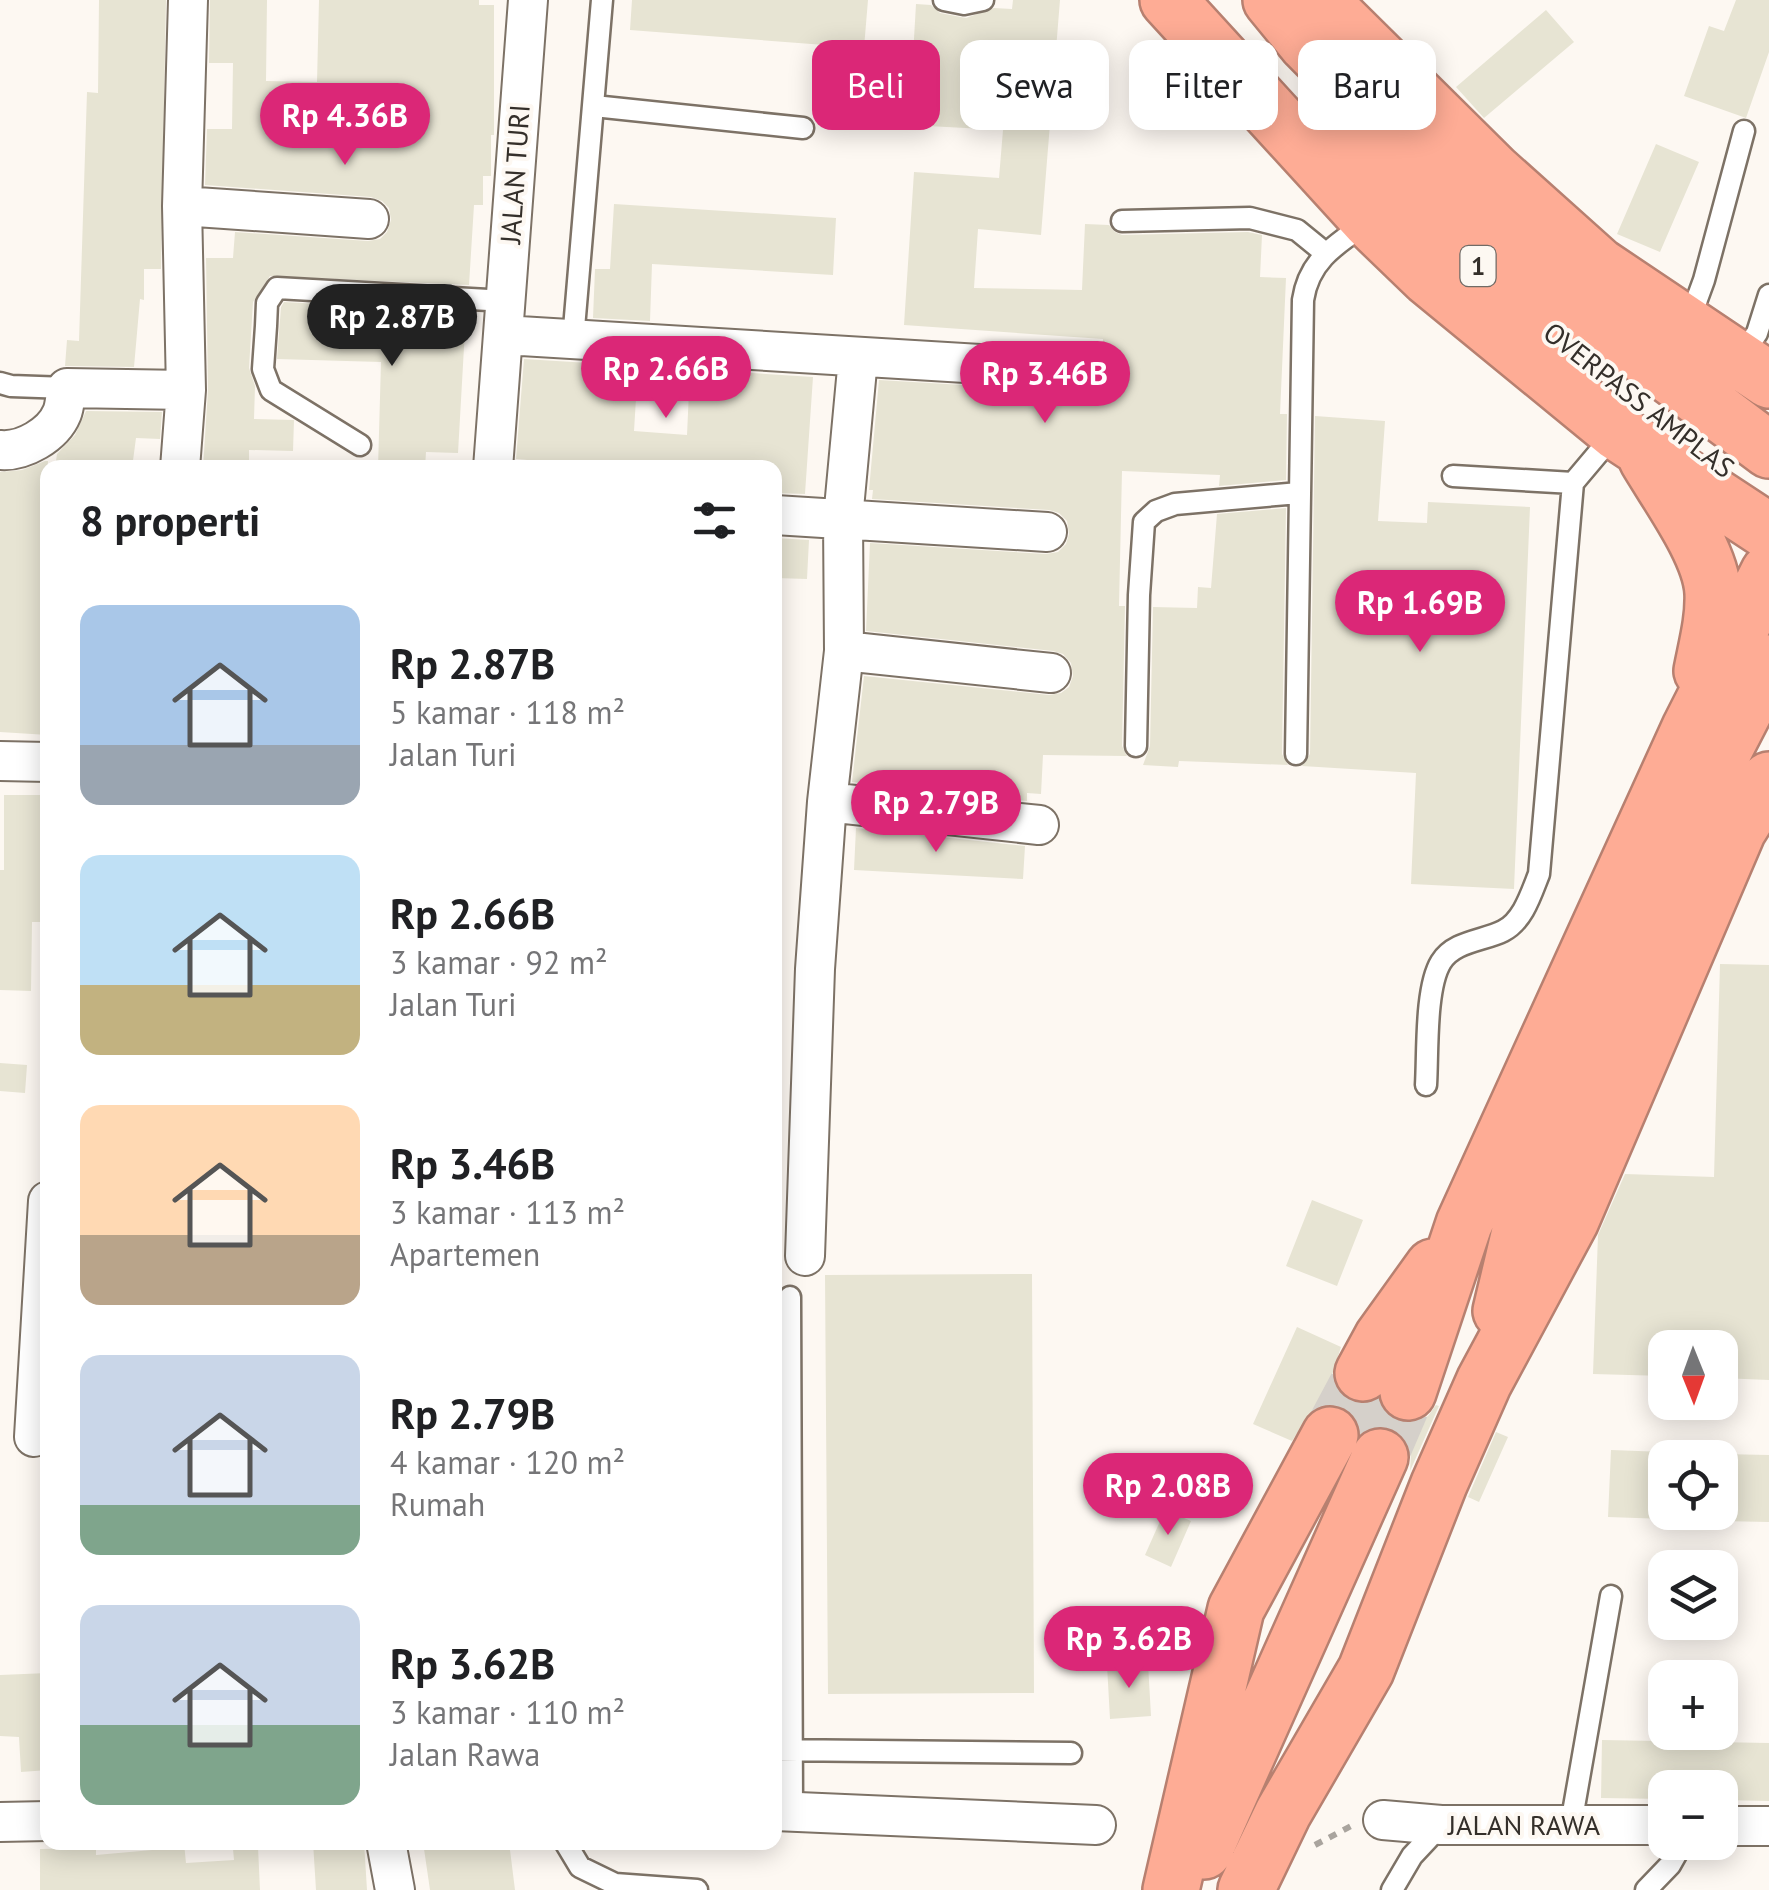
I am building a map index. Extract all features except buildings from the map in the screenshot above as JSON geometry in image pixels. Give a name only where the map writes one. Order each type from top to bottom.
[{"type":"highway","points":[[1168,0],[1370,220],[1428,277],[1630,442],[1769,532]]},
{"type":"highway","name":"OVERPASS AMPLAS","points":[[1218,0],[1277,70],[1359,154],[1572,353],[1769,499]]},
{"type":"highway","name":"OVERPASS AMPLAS","points":[[1270,0],[1307,44],[1387,125],[1598,322],[1769,450]]},
{"type":"highway","points":[[1320,0],[1494,172],[1599,266],[1753,371]]},
{"type":"highway","points":[[1630,442],[1698,547],[1713,589],[1711,628],[1690,728]]},
{"type":"highway","points":[[1386,1382],[1464,1224],[1690,728],[1769,572]]},
{"type":"highway","points":[[1484,1382],[1525,1210],[1695,806],[1769,663]]},
{"type":"highway","points":[[1695,806],[1769,703]]},
{"type":"highway","points":[[1246,1890],[1282,1813],[1366,1670],[1484,1382],[1571,1220],[1738,830],[1769,780]]},
{"type":"highway","points":[[1170,1890],[1236,1609],[1330,1435]]},
{"type":"highway","points":[[1186,1890],[1380,1457]]},
{"type":"street","points":[[181,460],[186,390],[182,206],[188,0]]},
{"type":"street","name":"JALAN TURI","points":[[494,460],[528,0]]},
{"type":"street","points":[[182,206],[369,219]]},
{"type":"street","points":[[506,318],[573,340],[1030,367]]},
{"type":"street","points":[[805,1256],[791,1186],[844,651],[843,519],[858,358]]},
{"type":"street","points":[[0,450],[11,451],[31,444],[61,416],[67,388],[186,390]]},
{"type":"street","points":[[782,515],[1047,532]]},
{"type":"street","points":[[844,651],[1052,674]]},
{"type":"street","points":[[0,761],[40,762]]},
{"type":"street","points":[[827,802],[1039,825]]},
{"type":"street","points":[[34,1437],[40,1336]]},
{"type":"street","points":[[784,1811],[1096,1824]]},
{"type":"street","name":"JALAN RAWA","points":[[1384,1820],[1442,1826],[1648,1825]]},
{"type":"street","points":[[0,1822],[40,1821]]},
{"type":"street","points":[[1738,1826],[1769,1826]]},
{"type":"street","points":[[388,1850],[395,1890]]},
{"type":"lane","points":[[573,340],[602,0]]},
{"type":"lane","points":[[944,0],[964,4],[983,0]]},
{"type":"lane","points":[[594,106],[802,128]]},
{"type":"lane","points":[[1688,326],[1744,131]]},
{"type":"lane","points":[[1122,221],[1250,218],[1297,230],[1324,252]]},
{"type":"lane","points":[[1296,754],[1303,300],[1306,281],[1324,252],[1370,220]]},
{"type":"lane","points":[[360,445],[271,390],[263,369],[268,302],[277,288],[506,318]]},
{"type":"lane","points":[[1753,371],[1757,332],[1769,295]]},
{"type":"lane","points":[[0,383],[67,388]]},
{"type":"lane","points":[[1453,476],[1574,483],[1630,442]]},
{"type":"lane","points":[[1426,1085],[1432,1000],[1442,959],[1455,948],[1506,930],[1526,906],[1539,874],[1574,483]]},
{"type":"lane","points":[[1136,746],[1144,522],[1156,511],[1175,504],[1299,493]]},
{"type":"lane","points":[[784,1811],[790,1297]]},
{"type":"lane","points":[[1571,1824],[1611,1596]]},
{"type":"lane","points":[[784,1750],[1071,1753]]},
{"type":"lane","points":[[1392,1890],[1412,1856],[1442,1826]]},
{"type":"lane","points":[[570,1850],[580,1867],[615,1884],[696,1890]]},
{"type":"lane","points":[[1646,1890],[1673,1860]]},
{"type":"path","points":[[1304,1854],[1353,1824],[1384,1820]]},
{"type":"tunnel","points":[[1330,1435],[1363,1373]]},
{"type":"tunnel","points":[[1380,1457],[1408,1392]]}]
